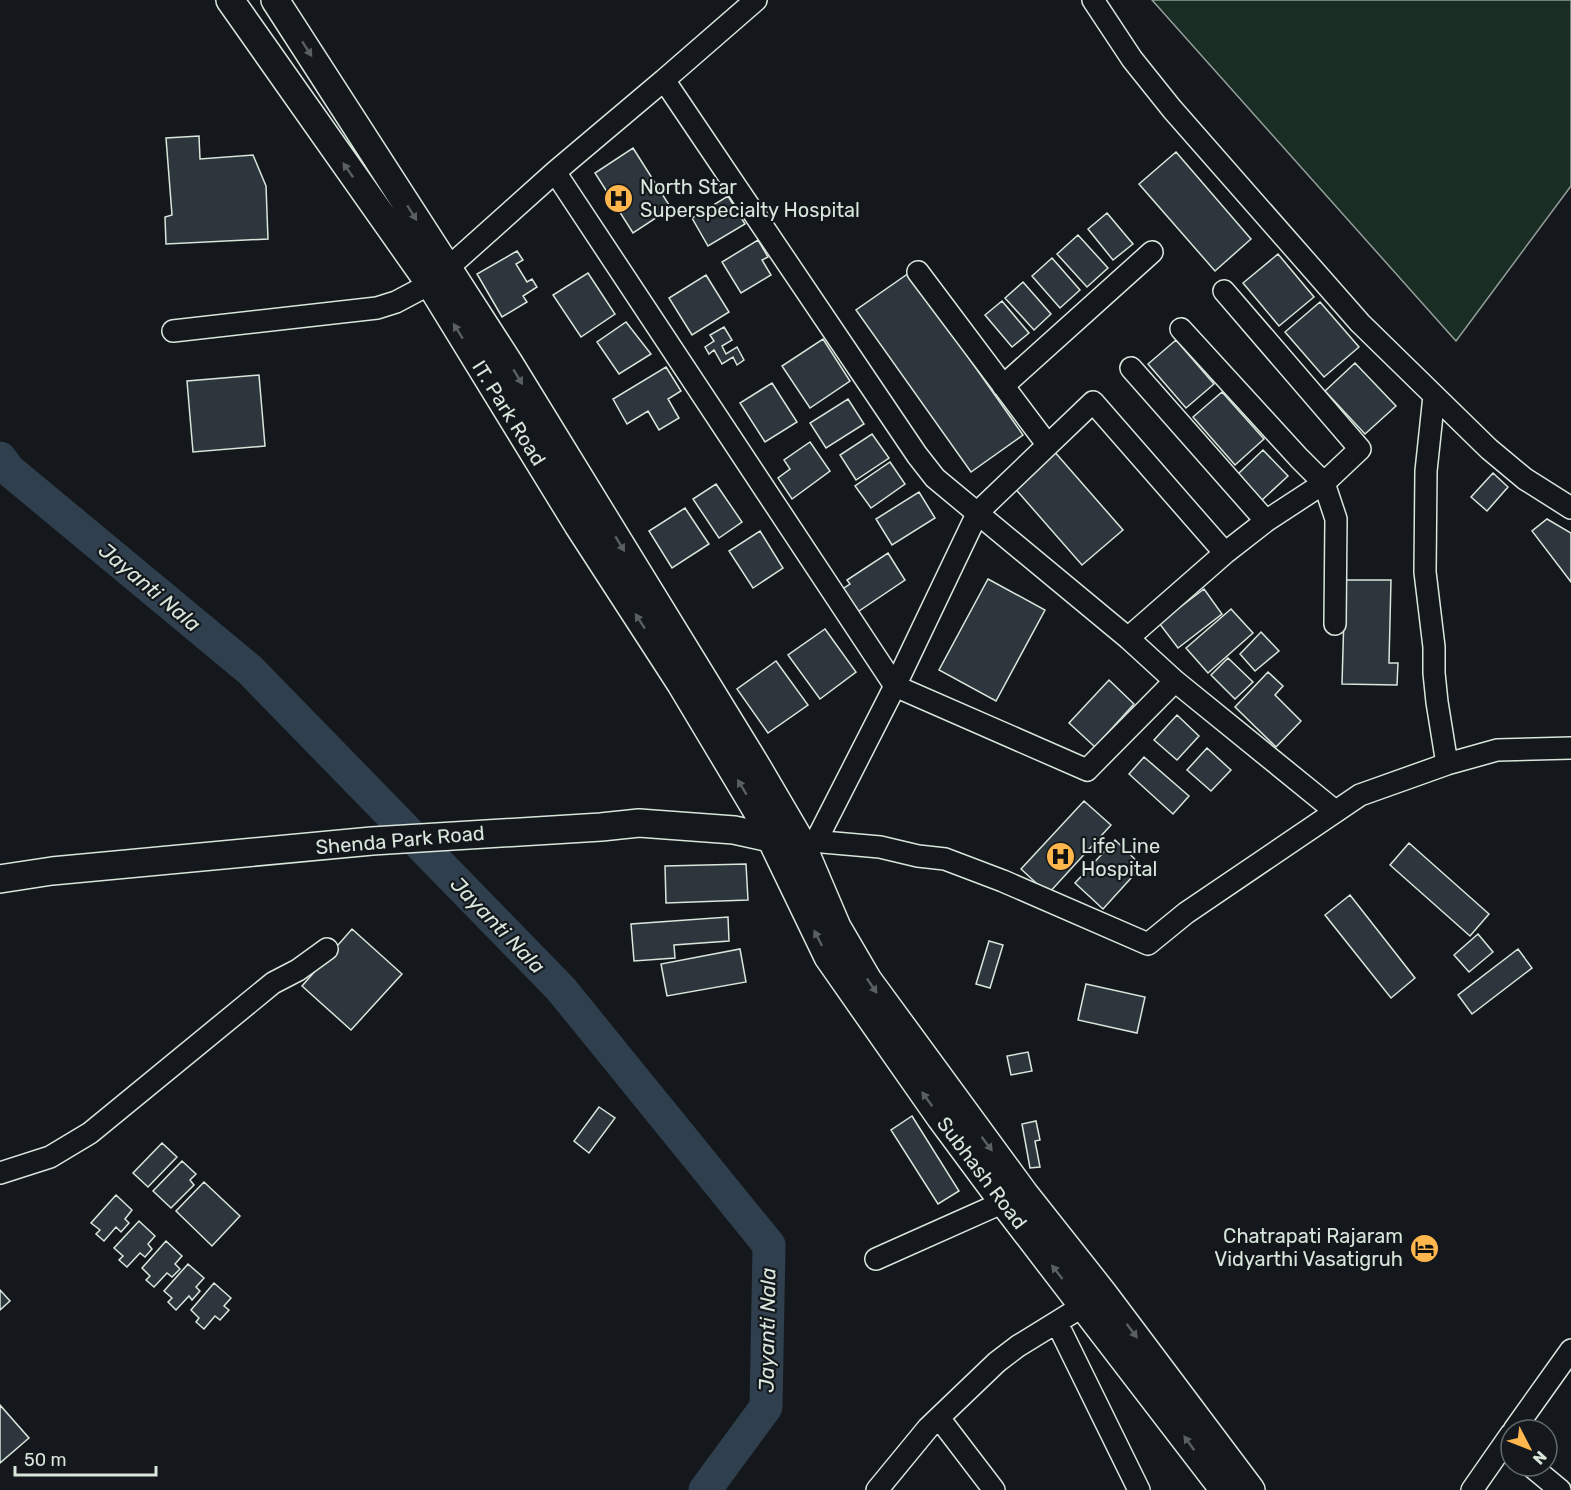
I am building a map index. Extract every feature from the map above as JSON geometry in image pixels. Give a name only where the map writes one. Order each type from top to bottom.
[{"type":"main road","name":"IT. Park Road","points":[[230,0],[439,276],[510,363],[756,765],[808,840]]},
{"type":"main road","name":"IT. Park Road","points":[[275,0],[439,276],[578,525],[681,684],[760,816],[770,838]]},
{"type":"main road","name":"Shenda Park Road","points":[[0,879],[52,871],[392,840],[639,823],[734,830],[770,838],[808,840]]},
{"type":"main road","name":"Subhash Road","points":[[770,838],[828,957],[940,1117],[1013,1197],[1094,1300],[1251,1490]]},
{"type":"main road","name":"Subhash Road","points":[[808,840],[837,927],[868,980],[1013,1197]]},
{"type":"main road","name":"Subhash Road","points":[[1094,1300],[1224,1490]]},
{"type":"street","points":[[173,331],[377,308],[396,302],[439,276],[555,172],[756,0]]},
{"type":"street","points":[[1093,0],[1132,59],[1172,109],[1360,323],[1476,438],[1509,467],[1571,508]]},
{"type":"street","points":[[664,80],[917,455],[935,478],[1128,638],[1175,681],[1335,811]]},
{"type":"street","points":[[555,172],[895,686],[1087,770],[1175,681]]},
{"type":"street","points":[[1003,386],[1152,252]]},
{"type":"street","points":[[918,273],[1047,444]]},
{"type":"street","points":[[1128,638],[1225,553],[1266,520],[1324,483],[1360,449],[1224,291]]},
{"type":"street","points":[[1181,328],[1291,450],[1324,483],[1336,519],[1335,624]]},
{"type":"street","points":[[1131,368],[1266,520]]},
{"type":"street","points":[[1434,396],[1424,500],[1425,572],[1434,647],[1435,683],[1447,764]]},
{"type":"street","points":[[1225,553],[1093,402],[978,512],[895,686],[808,840],[880,847],[918,856],[945,859],[1003,881],[1148,944],[1186,913],[1360,795],[1447,764],[1497,750],[1571,748]]},
{"type":"street","points":[[0,1173],[50,1158],[90,1133],[273,982],[298,970],[327,949]]},
{"type":"street","points":[[876,1259],[1013,1197]]},
{"type":"street","points":[[877,1490],[916,1440],[997,1362],[1018,1346],[1094,1300]]},
{"type":"street","points":[[1057,1323],[1139,1490]]},
{"type":"street","points":[[1525,1418],[1571,1350]]},
{"type":"street","points":[[939,1418],[994,1490]]},
{"type":"street","points":[[1472,1490],[1499,1454]]},
{"type":"street","points":[[1546,1478],[1560,1490]]},
{"type":"green space","points":[[1152,0],[1571,0],[1571,186],[1456,341]]},
{"type":"building","points":[[199,136],[200,159],[253,155],[266,186],[268,239],[166,244],[165,217],[172,215],[166,138]]},
{"type":"building","points":[[633,148],[671,208],[633,233],[595,173]]},
{"type":"building","points":[[1176,152],[1251,239],[1215,271],[1139,184]]},
{"type":"building","points":[[728,196],[745,224],[708,246],[692,218]]},
{"type":"building","points":[[1107,213],[1133,244],[1113,260],[1088,229]]},
{"type":"building","points":[[1078,235],[1108,268],[1087,287],[1057,254]]},
{"type":"building","points":[[758,240],[768,257],[762,260],[771,275],[741,293],[722,262]]},
{"type":"building","points":[[517,251],[523,260],[516,264],[527,282],[532,279],[537,287],[523,296],[527,302],[502,317],[477,274]]},
{"type":"building","points":[[1278,254],[1314,297],[1279,326],[1243,283]]},
{"type":"building","points":[[1052,258],[1080,290],[1060,308],[1032,276]]},
{"type":"building","points":[[588,273],[615,314],[581,337],[553,295]]},
{"type":"building","points":[[909,273],[1023,435],[971,472],[856,310]]},
{"type":"building","points":[[706,275],[729,312],[692,335],[669,298]]},
{"type":"building","points":[[1023,282],[1051,314],[1034,330],[1005,298]]},
{"type":"building","points":[[1002,301],[1029,333],[1012,347],[985,315]]},
{"type":"building","points":[[1320,302],[1359,347],[1324,377],[1285,332]]},
{"type":"building","points":[[626,322],[651,354],[619,374],[597,342]]},
{"type":"building","points":[[724,327],[732,340],[722,346],[726,354],[737,347],[744,360],[737,365],[733,357],[722,364],[714,350],[709,354],[705,347],[714,341],[710,335]]},
{"type":"building","points":[[823,339],[850,381],[810,408],[782,366]]},
{"type":"building","points":[[1176,340],[1214,384],[1186,408],[1148,364]]},
{"type":"building","points":[[1355,363],[1396,406],[1365,434],[1325,391]]},
{"type":"building","points":[[666,367],[681,391],[668,399],[679,418],[659,430],[648,411],[627,424],[613,399]]},
{"type":"building","points":[[259,375],[265,446],[193,452],[187,381]]},
{"type":"building","points":[[772,383],[797,422],[765,442],[740,403]]},
{"type":"building","points":[[1222,392],[1264,439],[1235,465],[1193,417]]},
{"type":"building","points":[[848,399],[864,424],[826,448],[810,423]]},
{"type":"building","points":[[872,434],[889,458],[856,480],[840,455]]},
{"type":"building","points":[[810,442],[830,471],[792,499],[778,478],[790,469],[784,460]]},
{"type":"building","points":[[1053,450],[1123,530],[1082,565],[1012,485]]},
{"type":"building","points":[[1263,450],[1288,476],[1262,500],[1238,474]]},
{"type":"building","points":[[890,462],[905,484],[871,508],[855,486]]},
{"type":"building","points":[[1493,473],[1508,487],[1487,511],[1471,497]]},
{"type":"building","points":[[716,484],[742,522],[719,538],[693,499]]},
{"type":"building","points":[[919,492],[935,518],[892,545],[876,519]]},
{"type":"building","points":[[685,508],[709,544],[672,568],[649,531]]},
{"type":"building","points":[[1547,519],[1571,533],[1571,582],[1532,531]]},
{"type":"building","points":[[760,531],[783,568],[753,588],[729,551]]},
{"type":"building","points":[[888,553],[905,580],[856,613],[841,590],[850,584],[847,580]]},
{"type":"building","points":[[988,579],[1045,610],[996,701],[939,670]]},
{"type":"building","points":[[1345,580],[1391,580],[1389,663],[1398,663],[1397,685],[1342,684]]},
{"type":"building","points":[[1204,589],[1222,614],[1178,648],[1159,623]]},
{"type":"building","points":[[1231,609],[1253,633],[1208,673],[1186,648]]},
{"type":"building","points":[[825,629],[856,672],[820,699],[788,655]]},
{"type":"building","points":[[1261,632],[1279,651],[1255,671],[1240,654]]},
{"type":"building","points":[[1228,658],[1253,682],[1235,699],[1211,675]]},
{"type":"building","points":[[776,661],[808,705],[768,733],[737,689]]},
{"type":"building","points":[[1268,672],[1283,686],[1275,695],[1301,721],[1276,747],[1235,707]]},
{"type":"building","points":[[1109,680],[1134,704],[1095,747],[1069,723]]},
{"type":"building","points":[[1177,715],[1199,736],[1177,760],[1154,740]]},
{"type":"building","points":[[1207,748],[1231,770],[1211,791],[1187,770]]},
{"type":"building","points":[[1144,757],[1189,796],[1173,814],[1129,774]]},
{"type":"building","points":[[1084,801],[1111,825],[1048,894],[1021,869]]},
{"type":"building","points":[[1115,840],[1142,866],[1103,909],[1075,883]]},
{"type":"building","points":[[1409,843],[1489,914],[1470,936],[1390,865]]},
{"type":"building","points":[[746,864],[748,900],[666,903],[665,866]]},
{"type":"building","points":[[1350,895],[1415,978],[1391,998],[1325,915]]},
{"type":"building","points":[[728,917],[729,941],[674,945],[675,958],[634,961],[631,924]]},
{"type":"building","points":[[352,929],[402,974],[351,1030],[302,986]]},
{"type":"building","points":[[1478,934],[1493,952],[1469,972],[1454,955]]},
{"type":"building","points":[[989,941],[1003,945],[990,988],[976,984]]},
{"type":"building","points":[[740,949],[746,982],[667,996],[661,964]]},
{"type":"building","points":[[1518,949],[1532,968],[1472,1014],[1458,995]]},
{"type":"building","points":[[1086,984],[1145,997],[1137,1033],[1078,1020]]},
{"type":"building","points":[[1028,1052],[1032,1071],[1011,1075],[1007,1056]]},
{"type":"building","points":[[599,1107],[615,1118],[589,1153],[574,1141]]},
{"type":"building","points":[[912,1116],[959,1191],[938,1204],[891,1130]]},
{"type":"building","points":[[1036,1121],[1040,1140],[1035,1141],[1040,1167],[1030,1168],[1022,1124]]},
{"type":"building","points":[[162,1143],[177,1157],[148,1187],[133,1173]]},
{"type":"building","points":[[182,1161],[196,1174],[190,1180],[194,1185],[171,1208],[153,1191]]},
{"type":"building","points":[[204,1182],[240,1216],[212,1246],[176,1211]]},
{"type":"building","points":[[116,1195],[132,1210],[125,1219],[129,1223],[121,1232],[116,1227],[104,1241],[96,1234],[100,1230],[91,1223]]},
{"type":"building","points":[[139,1221],[155,1236],[148,1244],[152,1249],[145,1257],[140,1253],[127,1267],[119,1260],[123,1256],[114,1248]]},
{"type":"building","points":[[166,1241],[182,1256],[175,1264],[180,1269],[172,1277],[167,1273],[154,1287],[146,1280],[150,1276],[142,1268]]},
{"type":"building","points":[[188,1264],[204,1278],[196,1287],[200,1291],[192,1300],[189,1296],[176,1310],[168,1302],[172,1298],[164,1291]]},
{"type":"building","points":[[214,1283],[231,1298],[224,1306],[229,1310],[220,1320],[215,1316],[204,1329],[196,1322],[199,1318],[191,1310]]},
{"type":"building","points":[[0,1290],[10,1301],[0,1310]]},
{"type":"building","points":[[0,1405],[29,1438],[0,1463]]},
{"type":"waterway","name":"Jayanti Nala","points":[[0,458],[9,470],[250,670],[561,989],[769,1245],[766,1407],[705,1490]]},
{"type":"place","name":"North Star Superspecialty Hospital","points":[[619,199]]},
{"type":"place","name":"Life Line Hospital","points":[[1060,857]]},
{"type":"place","name":"Chatrapati Rajaram Vidyarthi Vasatigruh","points":[[1424,1248]]}]
